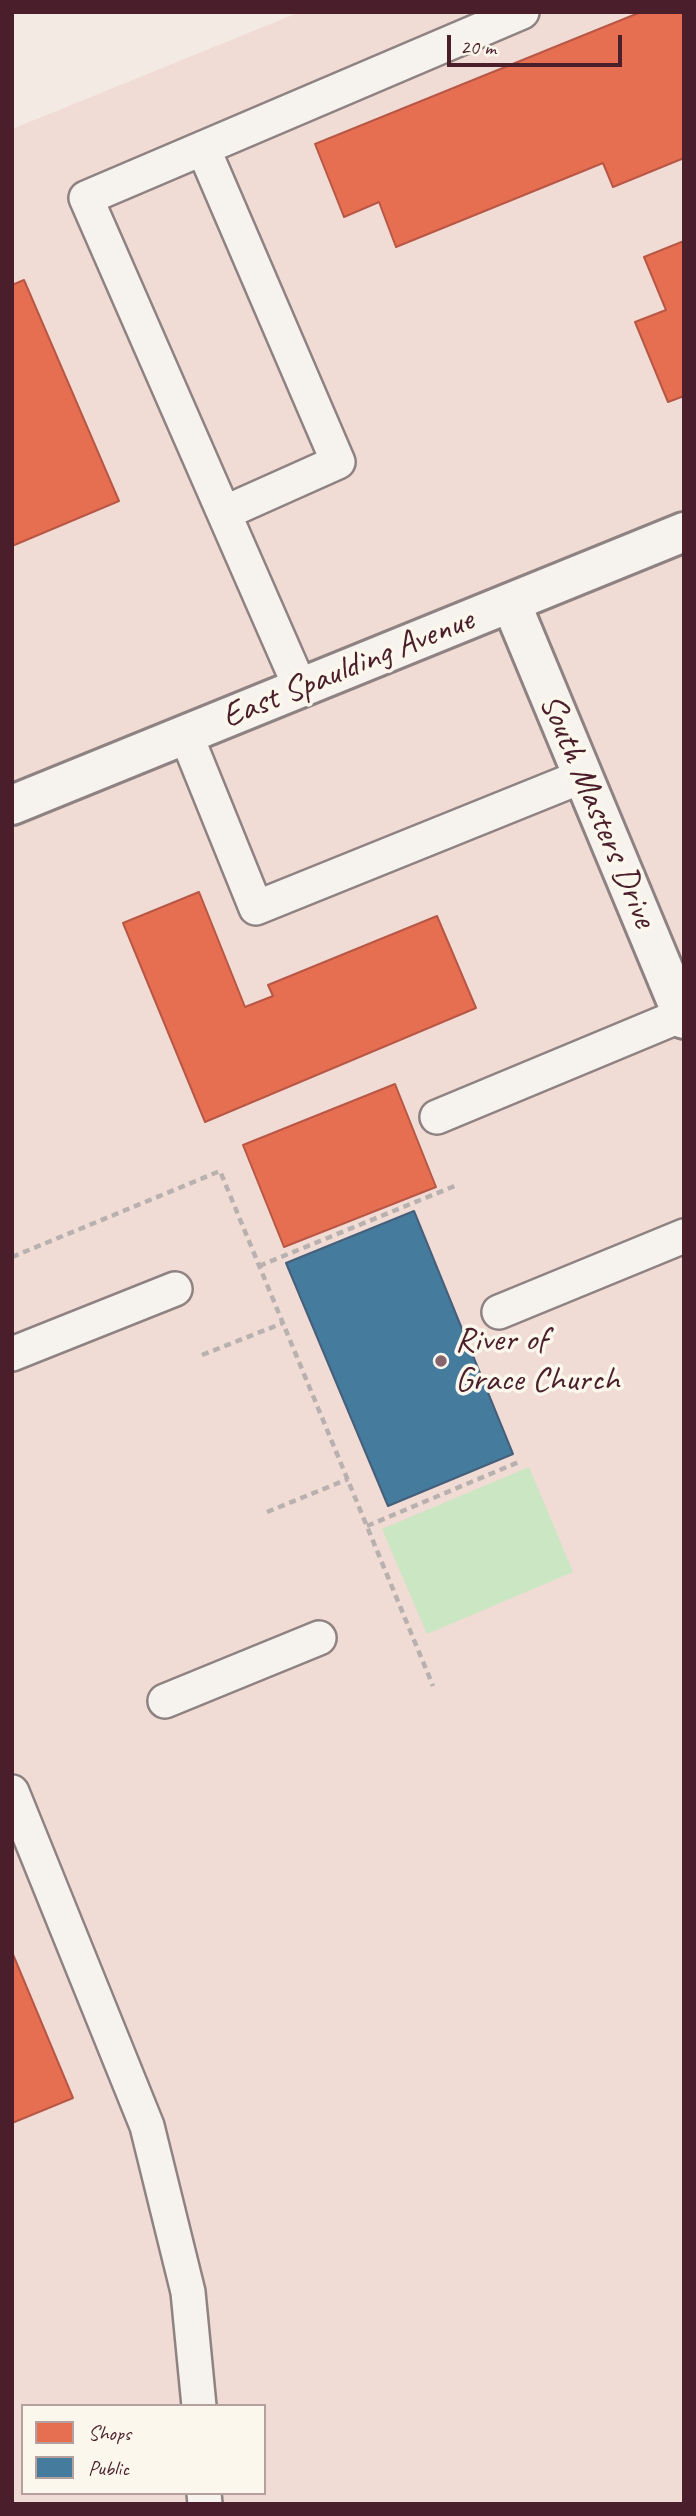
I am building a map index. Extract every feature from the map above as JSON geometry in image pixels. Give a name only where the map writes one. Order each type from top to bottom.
[{"type":"street","name":"East Spaulding Avenue","points":[[12,805],[684,532]]},
{"type":"street","name":"South Masters Drive","points":[[511,603],[683,1017]]},
{"type":"lane","points":[[300,687],[86,198],[522,12]]},
{"type":"lane","points":[[202,148],[338,462],[224,513]]},
{"type":"lane","points":[[186,735],[256,908],[583,776]]},
{"type":"lane","points":[[437,1117],[683,1017]]},
{"type":"lane","points":[[499,1312],[684,1236]]},
{"type":"lane","points":[[12,1354],[175,1289]]},
{"type":"lane","points":[[165,1701],[319,1638]]},
{"type":"lane","points":[[12,1792],[147,2126],[188,2292],[199,2404]]},
{"type":"path","points":[[12,1257],[220,1171],[433,1686]]},
{"type":"path","points":[[259,1266],[457,1185]]},
{"type":"path","points":[[202,1356],[283,1323]]},
{"type":"path","points":[[367,1526],[521,1461]]},
{"type":"path","points":[[267,1512],[348,1479]]},
{"type":"shaded area","points":[[300,12],[684,12],[684,2504],[12,2504],[12,129]]},
{"type":"green space","points":[[529,1467],[573,1572],[427,1634],[382,1529]]},
{"type":"building: Shops","points":[[641,12],[684,12],[684,158],[613,187],[603,163],[396,247],[379,202],[344,217],[315,144]]},
{"type":"building: Shops","points":[[684,241],[684,396],[668,402],[635,322],[666,310],[644,257]]},
{"type":"building: Shops","points":[[24,280],[119,501],[12,546],[12,285]]},
{"type":"building: Shops","points":[[199,892],[245,1007],[273,996],[268,985],[437,916],[476,1008],[205,1122],[123,923]]},
{"type":"building: Shops","points":[[395,1084],[436,1187],[284,1247],[243,1145]]},
{"type":"building: Shops","points":[[12,1952],[73,2098],[12,2123]]},
{"type":"building: Public","points":[[414,1211],[513,1454],[388,1506],[286,1263]]},
{"type":"place","name":"River of Grace Church","points":[[441,1361]]}]
